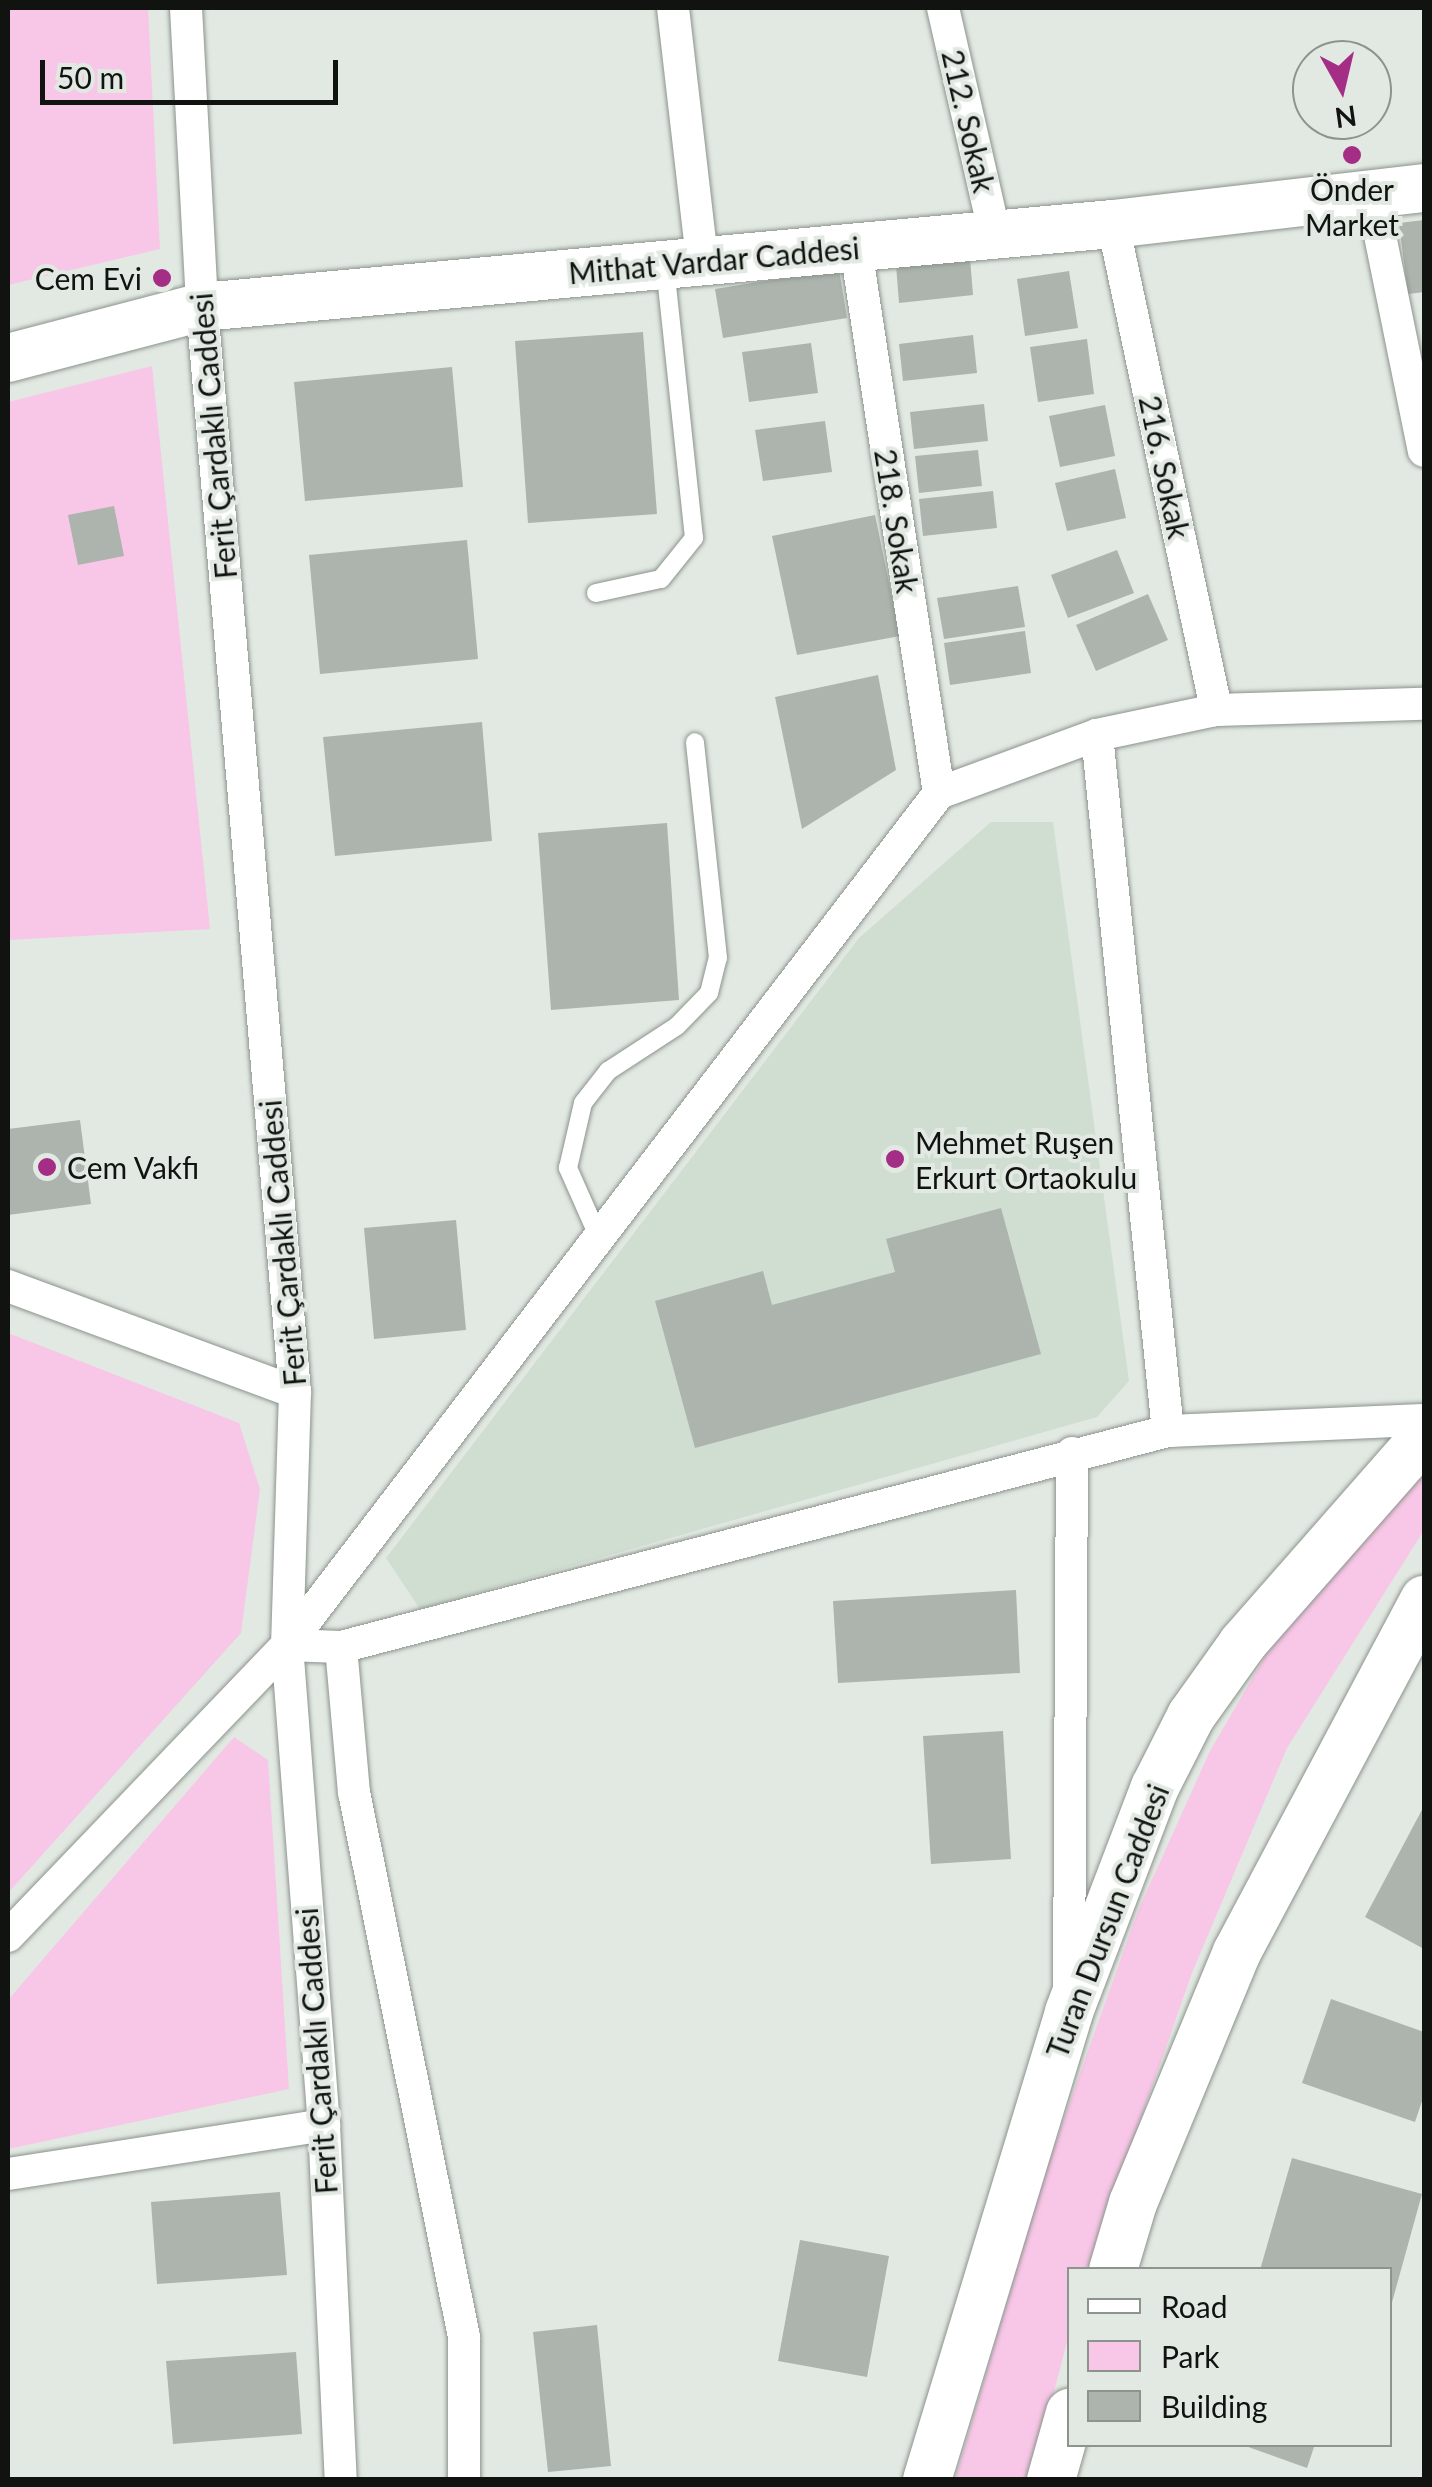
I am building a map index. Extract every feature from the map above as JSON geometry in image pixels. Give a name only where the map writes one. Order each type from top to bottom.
[{"type":"main road","name":"Mithat Vardar Caddesi","points":[[8,358],[202,308],[684,260],[994,236],[1424,188]]},
{"type":"main road","name":"Turan Dursun Caddesi","points":[[927,2480],[1069,2012],[1155,1787],[1191,1716],[1305,1568],[1424,1437]]},
{"type":"main road","points":[[1114,2267],[1133,2203],[1237,1952],[1424,1600]]},
{"type":"main road","points":[[1051,2480],[1067,2424]]},
{"type":"street","name":"Ferit Çardaklı Caddesi","points":[[186,8],[202,308],[295,1392],[287,1645],[324,2124],[341,2480]]},
{"type":"street","points":[[673,8],[684,260]]},
{"type":"street","name":"212. Sokak","points":[[943,8],[994,236]]},
{"type":"street","points":[[1372,196],[1424,451]]},
{"type":"street","name":"216. Sokak","points":[[1113,224],[1216,710]]},
{"type":"street","name":"218. Sokak","points":[[856,249],[939,793]]},
{"type":"street","points":[[8,1936],[287,1645],[939,793],[1097,735],[1216,710],[1424,704]]},
{"type":"street","points":[[1097,735],[1168,1431]]},
{"type":"street","points":[[8,1286],[295,1392]]},
{"type":"street","points":[[287,1645],[340,1647],[1168,1431],[1424,1420]]},
{"type":"street","points":[[1069,2012],[1072,1453]]},
{"type":"street","points":[[340,1647],[354,1792],[464,2337],[464,2480]]},
{"type":"street","points":[[8,2174],[324,2124]]},
{"type":"lane","points":[[596,594],[661,579],[694,538],[684,260]]},
{"type":"lane","points":[[598,1238],[568,1168],[582,1103],[608,1071],[676,1026],[709,993],[718,958],[695,742]]},
{"type":"shaded area","name":"Mehmet Ruşen Erkurt Ortaokulu","points":[[991,822],[1053,822],[1129,1381],[1097,1417],[420,1609],[386,1558],[859,938]]},
{"type":"green space","points":[[8,8],[148,8],[160,249],[8,285]]},
{"type":"green space","points":[[152,366],[210,929],[8,940],[8,402]]},
{"type":"green space","points":[[8,1333],[239,1423],[260,1489],[241,1633],[8,1893]]},
{"type":"green space","points":[[1424,1471],[1424,1530],[1287,1748],[1192,1973],[1089,2267],[1067,2267],[1067,2342],[1031,2479],[955,2480],[1042,2180],[1138,1911],[1210,1751],[1267,1653]]},
{"type":"green space","points":[[234,1737],[268,1760],[289,2089],[8,2149],[8,2000]]},
{"type":"building","points":[[1424,220],[1424,292],[1408,294],[1399,223]]},
{"type":"building","points":[[970,258],[973,295],[899,303],[896,265]]},
{"type":"building","points":[[839,269],[847,318],[723,338],[715,289]]},
{"type":"building","points":[[1069,271],[1078,328],[1025,336],[1017,279]]},
{"type":"building","points":[[643,332],[657,514],[528,523],[515,341]]},
{"type":"building","points":[[973,335],[977,373],[903,381],[899,344]]},
{"type":"building","points":[[1087,339],[1094,394],[1038,402],[1030,347]]},
{"type":"building","points":[[811,343],[818,393],[749,402],[742,352]]},
{"type":"building","points":[[452,367],[463,487],[305,501],[294,382]]},
{"type":"building","points":[[984,404],[988,441],[914,449],[910,412]]},
{"type":"building","points":[[1105,405],[1115,456],[1060,467],[1049,416]]},
{"type":"building","points":[[825,421],[832,472],[763,481],[755,430]]},
{"type":"building","points":[[978,450],[982,486],[919,493],[915,456]]},
{"type":"building","points":[[1115,469],[1126,518],[1067,531],[1055,483]]},
{"type":"building","points":[[993,491],[997,528],[923,536],[919,499]]},
{"type":"building","points":[[114,506],[124,556],[78,565],[68,515]]},
{"type":"building","points":[[875,515],[900,636],[797,655],[772,536]]},
{"type":"building","points":[[467,540],[478,659],[320,674],[309,555]]},
{"type":"building","points":[[1117,550],[1134,593],[1068,618],[1051,575]]},
{"type":"building","points":[[1018,586],[1025,627],[944,639],[937,598]]},
{"type":"building","points":[[1148,594],[1168,640],[1096,671],[1076,625]]},
{"type":"building","points":[[1025,631],[1031,673],[950,685],[944,643]]},
{"type":"building","points":[[878,675],[896,770],[802,829],[775,697]]},
{"type":"building","points":[[482,722],[492,841],[335,856],[323,737]]},
{"type":"building","points":[[667,823],[679,1000],[551,1010],[538,833]]},
{"type":"building","name":"Cem Vakfı","points":[[80,1120],[91,1204],[8,1215],[8,1129]]},
{"type":"building","points":[[1001,1208],[1041,1354],[695,1448],[655,1301],[763,1271],[772,1305],[895,1272],[886,1239]]},
{"type":"building","points":[[456,1220],[466,1330],[374,1339],[364,1228]]},
{"type":"building","points":[[1016,1590],[1020,1673],[838,1683],[833,1601]]},
{"type":"building","points":[[1003,1731],[1011,1859],[931,1864],[923,1736]]},
{"type":"building","points":[[1424,1806],[1424,1949],[1365,1917]]},
{"type":"building","points":[[1331,1999],[1424,2032],[1424,2095],[1415,2122],[1302,2083]]},
{"type":"building","points":[[1292,2158],[1422,2194],[1392,2302],[1392,2267],[1261,2267]]},
{"type":"building","points":[[280,2192],[287,2275],[157,2284],[151,2202]]},
{"type":"building","points":[[800,2240],[889,2256],[867,2377],[778,2361]]},
{"type":"building","points":[[597,2325],[611,2466],[548,2472],[533,2332]]},
{"type":"building","points":[[296,2352],[302,2434],[173,2444],[166,2361]]},
{"type":"building","points":[[1248,2447],[1314,2447],[1307,2468]]},
{"type":"place","name":"Önder Market","points":[[1352,155]]},
{"type":"place","name":"Cem Evi","points":[[162,278]]},
{"type":"place","name":"Mehmet Ruşen Erkurt Ortaokulu","points":[[895,1159]]},
{"type":"place","name":"Cem Vakfı","points":[[47,1167]]}]
